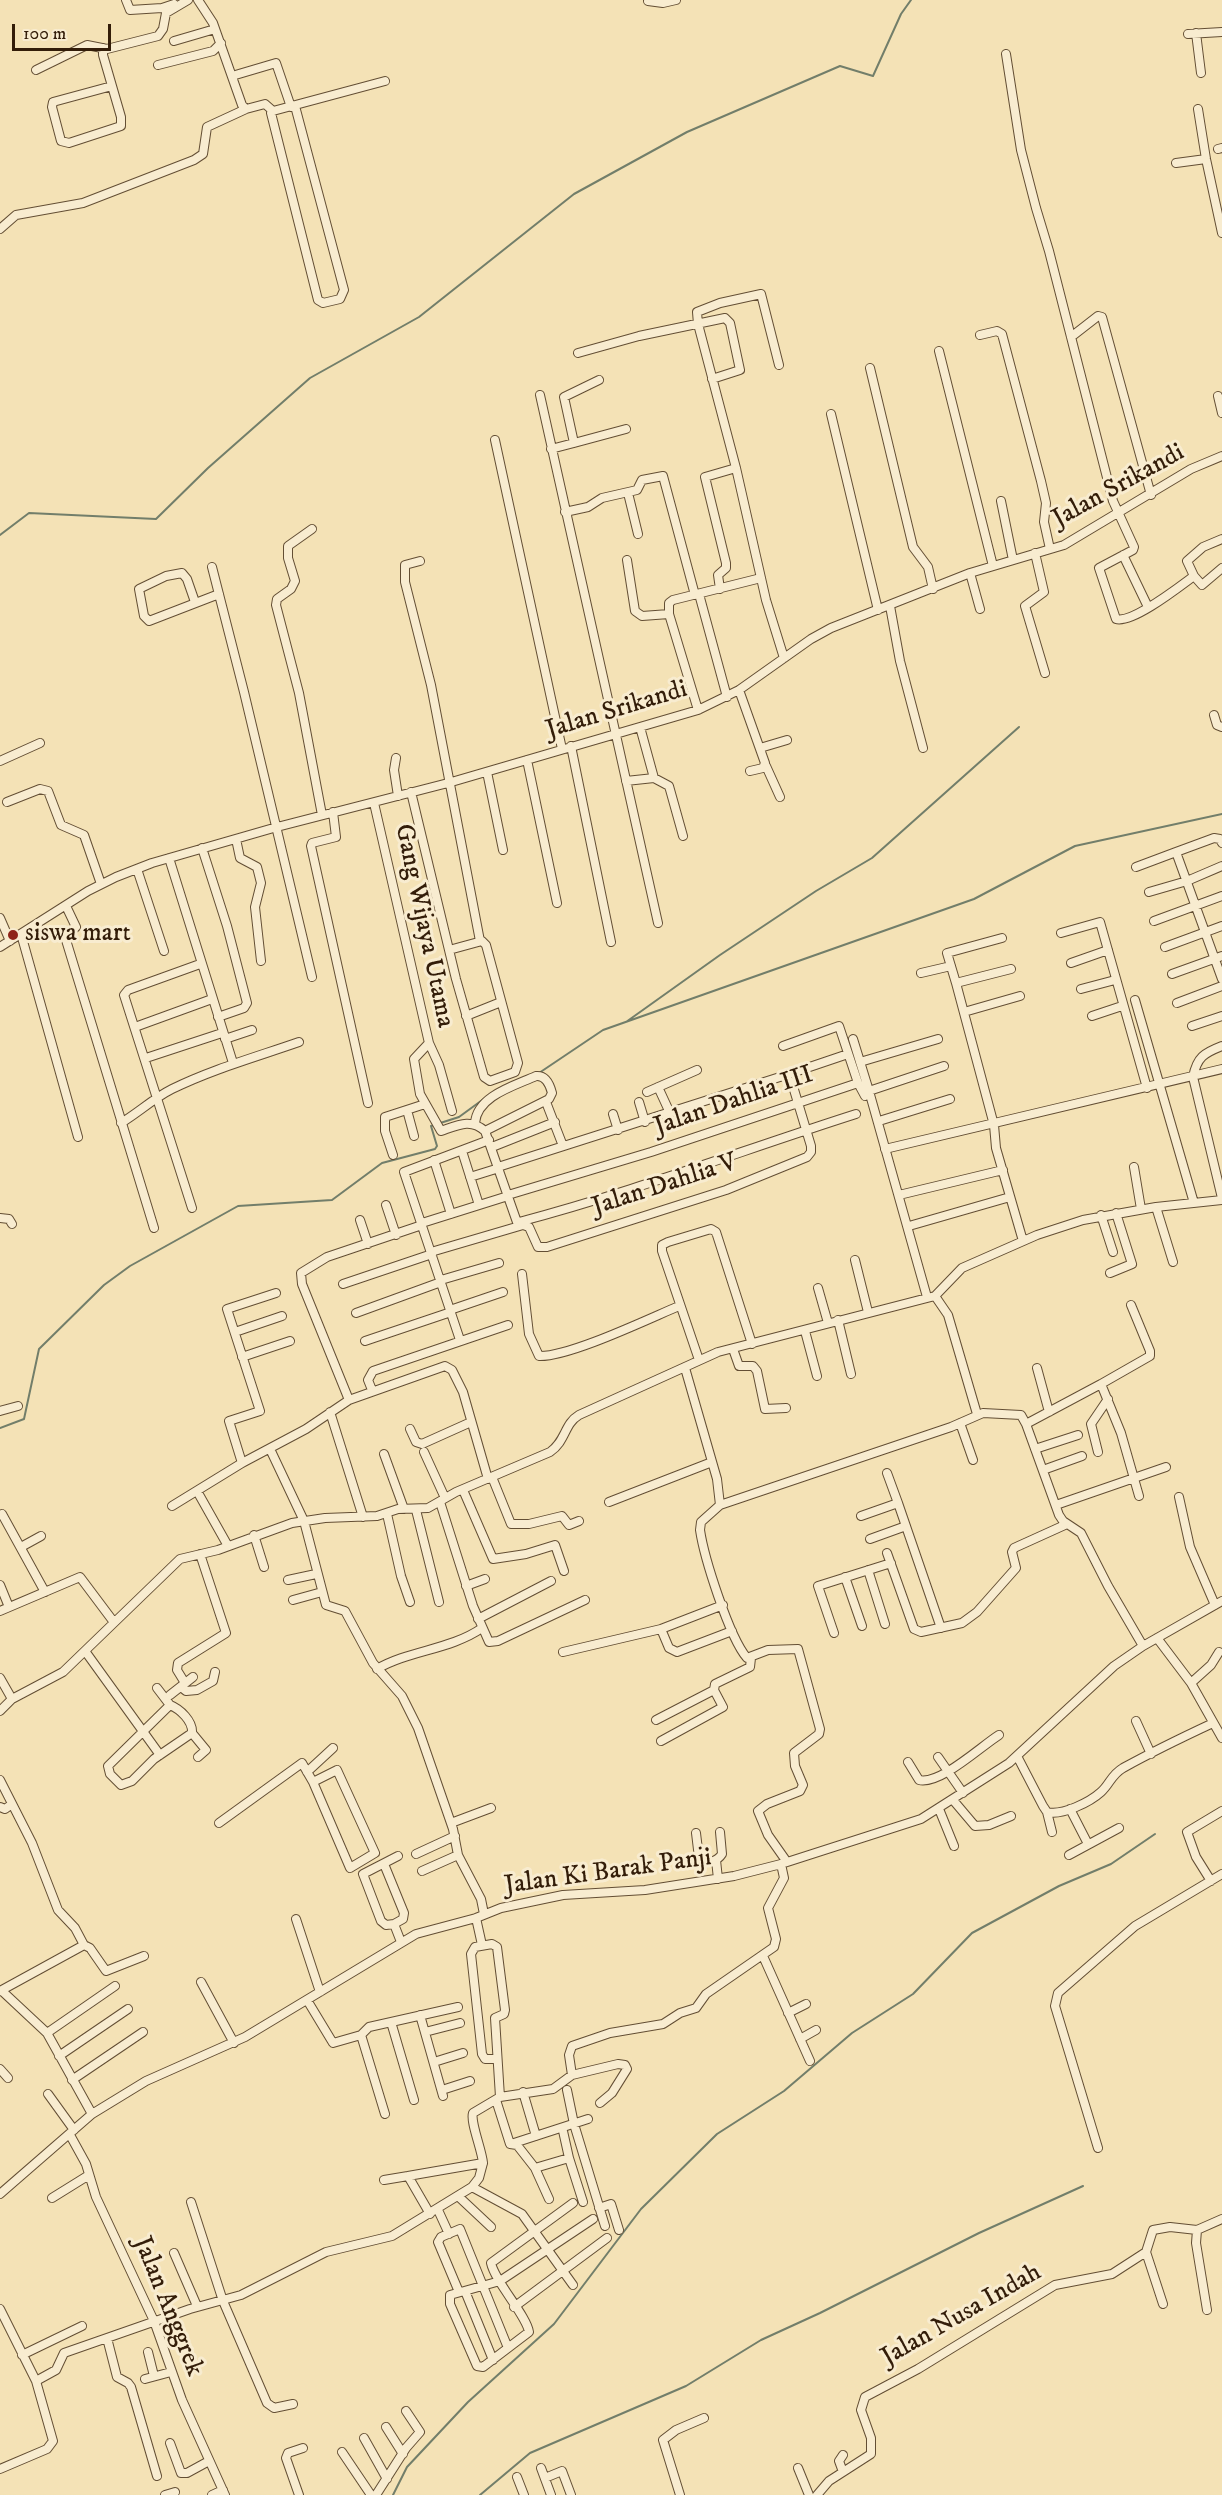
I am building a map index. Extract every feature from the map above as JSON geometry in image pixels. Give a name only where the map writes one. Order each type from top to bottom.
[{"type":"street","points":[[126,0],[130,10],[137,11],[162,8],[180,0]]},
{"type":"street","points":[[36,70],[87,45],[103,48],[160,35],[166,14],[188,0]]},
{"type":"street","points":[[198,0],[215,29],[240,101],[246,109]]},
{"type":"street","points":[[648,1],[663,3],[676,0]]},
{"type":"street","points":[[174,41],[215,29]]},
{"type":"street","points":[[1201,73],[1192,34],[1222,32]]},
{"type":"street","points":[[158,65],[213,51],[221,43]]},
{"type":"street","points":[[103,48],[103,56],[112,86],[121,117],[120,127],[69,143],[61,141],[52,107],[53,102],[112,86]]},
{"type":"street","points":[[1006,54],[1020,150],[1118,514],[1134,547],[1099,568],[1116,619],[1130,617],[1148,608],[1194,576]]},
{"type":"street","points":[[232,76],[276,63],[293,106],[343,285],[343,294],[336,300],[323,303],[318,300],[271,116],[273,111]]},
{"type":"street","points":[[273,111],[385,81]]},
{"type":"street","points":[[0,229],[16,215],[82,203],[194,160],[204,151],[207,127],[246,109],[265,104],[273,111]]},
{"type":"street","points":[[1198,109],[1222,233]]},
{"type":"street","points":[[1176,163],[1206,159]]},
{"type":"street","points":[[779,365],[761,294],[701,308],[696,315],[736,468],[761,578],[784,658]]},
{"type":"street","points":[[1071,337],[1098,316],[1102,317],[1151,495]]},
{"type":"street","points":[[579,352],[725,318],[730,323],[740,370],[712,379]]},
{"type":"street","points":[[980,335],[997,331],[1002,334],[1046,503],[1044,522],[1050,549]]},
{"type":"street","points":[[939,351],[993,566]]},
{"type":"street","points":[[870,368],[913,547],[928,567],[933,589]]},
{"type":"street","points":[[574,443],[564,397],[599,380]]},
{"type":"street","points":[[540,395],[658,923]]},
{"type":"street","points":[[1218,396],[1222,413]]},
{"type":"street","points":[[831,414],[878,610]]},
{"type":"street","points":[[551,449],[626,429]]},
{"type":"street","points":[[495,440],[562,749]]},
{"type":"street","name":"Jalan Srikandi","points":[[0,947],[101,884],[169,858],[277,826],[448,783],[698,710],[739,690],[831,628],[970,573],[1074,540],[1191,470],[1222,456]]},
{"type":"street","points":[[720,589],[718,575],[726,568],[726,563],[705,477],[736,468]]},
{"type":"street","points":[[566,512],[588,507],[602,498],[638,489],[642,480],[659,475],[665,478],[727,697]]},
{"type":"street","points":[[628,493],[638,534]]},
{"type":"street","points":[[1001,501],[1013,560]]},
{"type":"street","points":[[312,529],[288,546],[288,558],[295,581],[291,589],[277,599],[276,605],[299,693],[322,815]]},
{"type":"street","points":[[1222,539],[1203,547],[1188,558],[1187,564],[1200,584],[1205,585],[1222,568]]},
{"type":"street","points":[[1035,553],[1044,592],[1026,603],[1025,608],[1046,673]]},
{"type":"street","points":[[1123,555],[1148,608]]},
{"type":"street","points":[[627,560],[636,614],[642,616],[669,614]]},
{"type":"street","points":[[411,792],[466,1016],[486,1080],[515,1072],[518,1067],[486,945],[480,941],[431,685],[404,572],[405,565],[420,561]]},
{"type":"street","points":[[212,567],[312,977]]},
{"type":"street","points":[[195,602],[187,579],[182,573],[166,576],[139,589],[144,616],[149,621],[219,594]]},
{"type":"street","points":[[970,573],[980,609]]},
{"type":"street","points":[[698,710],[669,614],[669,603],[761,578]]},
{"type":"street","points":[[890,606],[900,659],[922,748]]},
{"type":"street","points":[[739,690],[766,766],[780,797]]},
{"type":"street","points":[[1215,715],[1217,725],[1222,727]]},
{"type":"street","points":[[640,727],[654,778]]},
{"type":"street","points":[[760,748],[787,740]]},
{"type":"street","points":[[0,761],[40,743]]},
{"type":"street","points":[[571,747],[610,942]]},
{"type":"street","points":[[396,758],[394,770],[399,796]]},
{"type":"street","points":[[527,760],[557,903]]},
{"type":"street","points":[[750,771],[766,766]]},
{"type":"street","points":[[487,772],[503,850]]},
{"type":"street","points":[[626,782],[654,778],[669,786],[683,836]]},
{"type":"street","points":[[7,802],[40,789],[48,791],[61,825],[84,835],[101,884]]},
{"type":"street","name":"Gang Wijaya Utama","points":[[374,803],[429,1043],[418,1052],[413,1064],[425,1104],[441,1131],[466,1123],[475,1123]]},
{"type":"street","points":[[333,812],[336,837],[312,843],[310,846],[368,1103]]},
{"type":"street","points":[[1136,867],[1214,838],[1220,839],[1222,843]]},
{"type":"street","points":[[236,839],[240,858],[257,867],[261,878],[255,907],[261,961]]},
{"type":"street","points":[[202,848],[233,946],[247,1003],[244,1008],[218,1017]]},
{"type":"street","points":[[1176,852],[1204,934],[1218,957],[1222,980]]},
{"type":"street","points":[[169,858],[200,964],[233,1063]]},
{"type":"street","points":[[1149,892],[1187,881],[1222,866]]},
{"type":"street","points":[[137,869],[164,951]]},
{"type":"street","points":[[1154,921],[1222,896]]},
{"type":"street","points":[[66,906],[76,927],[66,935],[66,940],[153,1228]]},
{"type":"street","points":[[0,918],[10,941]]},
{"type":"street","points":[[1061,933],[1100,922],[1147,1088]]},
{"type":"street","points":[[1165,947],[1222,926]]},
{"type":"street","points":[[21,934],[78,1137]]},
{"type":"street","points":[[1002,938],[947,953],[994,1125],[996,1148],[1023,1241]]},
{"type":"street","points":[[449,950],[480,941]]},
{"type":"street","points":[[1071,963],[1108,950]]},
{"type":"street","points":[[1172,975],[1218,957]]},
{"type":"street","points":[[192,1208],[159,1097],[125,997],[126,991],[200,964]]},
{"type":"street","points":[[921,973],[951,966]]},
{"type":"street","points":[[956,983],[1011,969]]},
{"type":"street","points":[[1081,989],[1115,980]]},
{"type":"street","points":[[1177,1003],[1222,986]]},
{"type":"street","points":[[964,1012],[1020,996]]},
{"type":"street","points":[[135,1027],[212,999]]},
{"type":"street","points":[[1136,1000],[1194,1203]]},
{"type":"street","points":[[466,1016],[501,1002]]},
{"type":"street","points":[[1092,1016],[1122,1006]]},
{"type":"street","points":[[1192,1026],[1222,1016]]},
{"type":"street","name":"Jalan Dahlia III","points":[[349,1400],[300,1276],[303,1270],[319,1261],[451,1214],[651,1152],[858,1083],[839,1026],[783,1046]]},
{"type":"street","points":[[146,1058],[252,1030]]},
{"type":"street","points":[[853,1039],[867,1094],[879,1121],[885,1149],[931,1297],[948,1315],[977,1414]]},
{"type":"street","points":[[860,1062],[938,1039]]},
{"type":"street","points":[[121,1122],[159,1097],[233,1063],[299,1042]]},
{"type":"street","points":[[429,1043],[439,1065],[452,1111]]},
{"type":"street","points":[[0,1711],[12,1699],[63,1672],[113,1621],[145,1595],[174,1562],[304,1521],[363,1517],[404,1509],[416,1510],[556,1448],[564,1440],[572,1419],[718,1352],[931,1297],[962,1268],[1023,1241],[1101,1215],[1222,1199],[1193,1077],[1195,1065],[1203,1053],[1222,1046]]},
{"type":"street","points":[[470,1177],[645,1122],[848,1054]]},
{"type":"street","points":[[867,1094],[944,1066]]},
{"type":"street","points":[[885,1149],[948,1132],[994,1125],[1078,1101],[1161,1085],[1222,1069]]},
{"type":"street","points":[[647,1092],[697,1070]]},
{"type":"street","points":[[485,1131],[546,1102],[551,1095],[550,1087],[543,1077],[536,1076],[483,1102],[476,1112],[475,1123],[485,1131],[518,1224]]},
{"type":"street","points":[[783,1076],[792,1083],[806,1130]]},
{"type":"street","points":[[858,1083],[867,1094]]},
{"type":"street","points":[[658,1087],[670,1113]]},
{"type":"street","points":[[879,1121],[950,1099]]},
{"type":"street","points":[[546,1102],[563,1146]]},
{"type":"street","points":[[639,1102],[645,1122]]},
{"type":"street","points":[[393,1155],[384,1131],[384,1118],[425,1104]]},
{"type":"street","points":[[407,1110],[414,1136]]},
{"type":"street","points":[[613,1114],[618,1130]]},
{"type":"street","points":[[342,1284],[518,1224],[649,1185],[856,1114]]},
{"type":"street","points":[[460,1340],[404,1172],[462,1150],[490,1144],[555,1122]]},
{"type":"street","name":"Jalan Dahlia V","points":[[518,1224],[529,1227],[535,1244],[542,1248],[680,1205],[807,1157],[811,1152],[811,1146],[806,1130]]},
{"type":"street","points":[[462,1150],[479,1205]]},
{"type":"street","points":[[434,1160],[451,1214]]},
{"type":"street","points":[[1134,1167],[1142,1209]]},
{"type":"street","points":[[900,1196],[1003,1170]]},
{"type":"street","points":[[909,1226],[1010,1197]]},
{"type":"street","points":[[386,1205],[396,1235]]},
{"type":"street","points":[[1156,1207],[1173,1262]]},
{"type":"street","points":[[1110,1273],[1132,1264],[1116,1213]]},
{"type":"street","points":[[1101,1215],[1113,1252]]},
{"type":"street","points":[[0,1218],[9,1219],[12,1224]]},
{"type":"street","points":[[360,1220],[368,1244]]},
{"type":"street","points":[[699,1360],[679,1306],[662,1245],[714,1229],[752,1344]]},
{"type":"street","points":[[855,1260],[868,1312]]},
{"type":"street","points":[[356,1313],[441,1281],[499,1263]]},
{"type":"street","points":[[522,1274],[529,1334],[539,1356],[547,1356],[576,1347],[679,1306]]},
{"type":"street","points":[[818,1288],[828,1323]]},
{"type":"street","points":[[365,1341],[503,1292]]},
{"type":"street","points":[[242,1463],[229,1421],[260,1411],[227,1309],[276,1293]]},
{"type":"street","points":[[1026,1424],[1150,1356],[1131,1305]]},
{"type":"street","points":[[234,1332],[282,1316]]},
{"type":"street","points":[[838,1320],[851,1374]]},
{"type":"street","points":[[372,1390],[368,1380],[373,1371],[508,1325]]},
{"type":"street","points":[[805,1331],[817,1376]]},
{"type":"street","points":[[242,1356],[290,1341]]},
{"type":"street","points":[[733,1349],[739,1366],[753,1366],[757,1371],[765,1409],[786,1408]]},
{"type":"street","points":[[172,1506],[242,1463],[306,1429],[349,1400],[435,1368],[449,1368],[462,1392],[490,1478],[511,1524],[529,1524],[562,1516],[569,1525],[579,1521]]},
{"type":"street","points":[[685,1368],[719,1488],[720,1505]]},
{"type":"street","points":[[1037,1368],[1049,1412]]},
{"type":"street","points":[[1101,1384],[1108,1399],[1139,1496]]},
{"type":"street","points":[[1098,1452],[1091,1424],[1108,1399]]},
{"type":"street","points":[[0,1411],[18,1406]]},
{"type":"street","points":[[330,1412],[363,1517]]},
{"type":"street","points":[[751,1658],[744,1654],[732,1631],[711,1576],[700,1526],[705,1517],[720,1505],[806,1478],[960,1423],[977,1414],[1017,1414],[1026,1424],[1059,1515],[1067,1524],[1081,1533],[1108,1586],[1143,1646]]},
{"type":"street","points":[[410,1429],[416,1442],[422,1444],[471,1422]]},
{"type":"street","points":[[960,1423],[973,1460]]},
{"type":"street","points":[[1035,1449],[1078,1435]]},
{"type":"street","points":[[270,1449],[304,1521],[316,1574],[327,1607],[345,1611],[377,1669],[408,1707],[427,1748],[455,1836],[458,1855],[481,1899],[482,1945]]},
{"type":"street","points":[[424,1452],[443,1500],[466,1586],[489,1642],[498,1641],[585,1600]]},
{"type":"street","points":[[384,1454],[404,1509]]},
{"type":"street","points":[[1043,1470],[1082,1456]]},
{"type":"street","points":[[609,1502],[712,1462]]},
{"type":"street","points":[[1056,1505],[1166,1467]]},
{"type":"street","points":[[887,1473],[941,1628]]},
{"type":"street","points":[[463,1490],[493,1559],[526,1554],[555,1545],[564,1571]]},
{"type":"street","points":[[197,1491],[228,1546]]},
{"type":"street","points":[[1179,1497],[1190,1547],[1218,1603]]},
{"type":"street","points":[[861,1516],[898,1503]]},
{"type":"street","points":[[416,1510],[439,1602]]},
{"type":"street","points":[[2,1514],[45,1592]]},
{"type":"street","points":[[387,1514],[401,1576],[410,1602]]},
{"type":"street","points":[[887,1553],[915,1631],[941,1628],[959,1624],[977,1612],[1016,1568],[1012,1552],[1014,1548],[1067,1524]]},
{"type":"street","points":[[870,1539],[906,1526]]},
{"type":"street","points":[[254,1535],[264,1567]]},
{"type":"street","points":[[21,1547],[41,1536]]},
{"type":"street","points":[[200,1554],[226,1631],[224,1636],[178,1663],[177,1670],[186,1691],[197,1690],[213,1681],[214,1672]]},
{"type":"street","points":[[834,1634],[818,1586],[891,1563]]},
{"type":"street","points":[[868,1570],[885,1624]]},
{"type":"street","points":[[288,1580],[316,1574]]},
{"type":"street","points":[[0,1611],[76,1577],[81,1577],[113,1621]]},
{"type":"street","points":[[845,1577],[862,1626]]},
{"type":"street","points":[[466,1586],[485,1579]]},
{"type":"street","points":[[478,1619],[551,1581]]},
{"type":"street","points":[[0,1585],[9,1608]]},
{"type":"street","points":[[292,1600],[322,1592]]},
{"type":"street","name":"Jalan Ki Barak Panji","points":[[0,2194],[92,2114],[146,2081],[234,2043],[416,1934],[563,1895],[645,1890],[718,1879],[784,1863],[916,1821],[953,1800],[1017,1756],[1094,1682],[1143,1646],[1218,1603]]},
{"type":"street","points":[[564,1652],[662,1629],[723,1605]]},
{"type":"street","points":[[377,1669],[402,1656],[448,1644],[482,1628]]},
{"type":"street","points":[[662,1629],[669,1648],[676,1652],[732,1631]]},
{"type":"street","points":[[1157,1638],[1191,1683],[1222,1738]]},
{"type":"street","points":[[572,2075],[569,2055],[572,2046],[610,2033],[663,2024],[680,2013],[696,2008],[706,1994],[776,1945],[768,1908],[784,1878],[784,1863],[758,1811],[767,1804],[798,1793],[802,1788],[802,1781],[793,1761],[794,1753],[819,1734],[820,1728],[798,1649],[768,1650],[751,1658]]},
{"type":"street","points":[[86,1651],[160,1755]]},
{"type":"street","points":[[1191,1683],[1211,1665],[1219,1652]]},
{"type":"street","points":[[656,1720],[714,1690],[719,1681],[750,1667],[751,1658]]},
{"type":"street","points":[[170,1695],[193,1677]]},
{"type":"street","points":[[0,1678],[12,1699]]},
{"type":"street","points":[[158,1689],[170,1705],[189,1721],[192,1733],[206,1750],[198,1757]]},
{"type":"street","points":[[661,1741],[723,1707],[714,1690]]},
{"type":"street","points":[[170,1705],[108,1766],[110,1774],[120,1785],[126,1785],[160,1755],[192,1733]]},
{"type":"street","points":[[1136,1721],[1151,1754]]},
{"type":"street","points":[[1047,1812],[1070,1809],[1101,1792],[1117,1772],[1151,1754],[1217,1726]]},
{"type":"street","points":[[908,1762],[916,1776],[922,1781],[932,1780],[948,1772],[999,1735]]},
{"type":"street","points":[[307,1772],[333,1748]]},
{"type":"street","points":[[1017,1756],[1047,1812],[1052,1832]]},
{"type":"street","points":[[938,1757],[963,1793]]},
{"type":"street","points":[[219,1823],[302,1763],[313,1782],[350,1868],[375,1853],[337,1770],[313,1782]]},
{"type":"street","points":[[0,1780],[32,1844],[58,1910],[75,1928],[84,1945],[90,1948],[106,1971],[144,1956]]},
{"type":"street","points":[[953,1800],[975,1826],[989,1824],[1011,1816]]},
{"type":"street","points":[[0,1808],[5,1809],[12,1804]]},
{"type":"street","points":[[451,1823],[491,1808]]},
{"type":"street","points":[[939,1809],[954,1846]]},
{"type":"street","points":[[1070,1809],[1088,1844]]},
{"type":"street","points":[[1211,1881],[1196,1857],[1187,1832],[1222,1811]]},
{"type":"street","points":[[1069,1855],[1119,1828]]},
{"type":"street","points":[[718,1879],[716,1860],[723,1849],[720,1832]]},
{"type":"street","points":[[696,1833],[701,1861],[716,1860]]},
{"type":"street","points":[[416,1854],[455,1836]]},
{"type":"street","points":[[422,1871],[458,1855]]},
{"type":"street","points":[[363,1874],[398,1856]]},
{"type":"street","points":[[358,1864],[383,1925],[394,1924],[403,1919],[404,1913],[384,1864]]},
{"type":"street","points":[[1098,2148],[1059,2019],[1056,1999],[1058,1994],[1135,1926],[1222,1874]]},
{"type":"street","points":[[296,1919],[320,1992]]},
{"type":"street","points":[[394,1924],[401,1942]]},
{"type":"street","points":[[496,2059],[485,2060],[482,2054],[471,1951],[482,1945],[494,1944],[497,1947],[505,2010],[504,2014],[495,2018],[498,2099],[510,2144]]},
{"type":"street","points":[[84,1945],[1,1991],[47,2033],[92,2114]]},
{"type":"street","points":[[763,1956],[810,2061]]},
{"type":"street","points":[[201,1982],[234,2043]]},
{"type":"street","points":[[47,2033],[115,1986]]},
{"type":"street","points":[[307,2000],[333,2043],[361,2035],[369,2027],[458,2007]]},
{"type":"street","points":[[788,2013],[806,2004]]},
{"type":"street","points":[[59,2056],[128,2009]]},
{"type":"street","points":[[420,2015],[442,2093],[470,2081]]},
{"type":"street","points":[[392,2022],[414,2100]]},
{"type":"street","points":[[425,2032],[460,2023]]},
{"type":"street","points":[[800,2039],[816,2030]]},
{"type":"street","points":[[72,2080],[143,2032]]},
{"type":"street","points":[[361,2035],[385,2114]]},
{"type":"street","points":[[434,2062],[464,2053]]},
{"type":"street","points":[[36,2381],[56,2370],[64,2353],[197,2306],[223,2301],[246,2293],[326,2252],[392,2236],[459,2197],[479,2178],[483,2163],[471,2116],[498,2099],[523,2092],[553,2089],[572,2075],[625,2064],[627,2068],[621,2081],[600,2103]]},
{"type":"street","points":[[0,2069],[8,2078]]},
{"type":"street","points":[[567,2091],[574,2124],[605,2226]]},
{"type":"street","points":[[523,2092],[536,2136]]},
{"type":"street","name":"Jalan Anggrek","points":[[48,2094],[72,2132],[96,2197],[154,2321],[171,2372],[224,2492]]},
{"type":"street","points":[[510,2144],[588,2119]]},
{"type":"street","points":[[563,2131],[583,2202]]},
{"type":"street","points":[[510,2144],[517,2145],[535,2168],[549,2199]]},
{"type":"street","points":[[535,2168],[569,2158]]},
{"type":"street","points":[[384,2180],[483,2163]]},
{"type":"street","points":[[52,2198],[89,2175]]},
{"type":"street","points":[[408,2176],[448,2234]]},
{"type":"street","points":[[472,2187],[517,2210],[534,2229],[573,2285]]},
{"type":"street","points":[[459,2197],[491,2227]]},
{"type":"street","points":[[191,2202],[223,2301],[267,2403],[274,2408],[293,2404]]},
{"type":"street","points":[[573,2204],[534,2229],[491,2262],[500,2281],[514,2307],[528,2326],[529,2332],[493,2360],[480,2367],[475,2364],[450,2304],[450,2295],[500,2281],[593,2218]]},
{"type":"street","points":[[599,2208],[611,2204],[619,2230]]},
{"type":"street","name":"Jalan Nusa Indah","points":[[817,2495],[823,2486],[866,2459],[873,2450],[861,2410],[865,2397],[918,2369],[1055,2285],[1073,2280],[1105,2277],[1146,2252],[1153,2230],[1164,2228],[1197,2230],[1222,2219]]},
{"type":"street","points":[[493,2360],[438,2242],[448,2234],[459,2229],[485,2285],[508,2348]]},
{"type":"street","points":[[1197,2230],[1196,2243],[1208,2310]]},
{"type":"street","points":[[514,2307],[607,2238]]},
{"type":"street","points":[[1146,2252],[1163,2304]]},
{"type":"street","points":[[174,2253],[197,2306]]},
{"type":"street","points":[[0,2309],[36,2381],[52,2444],[47,2449],[0,2469]]},
{"type":"street","points":[[22,2355],[82,2326]]},
{"type":"street","points":[[107,2338],[117,2377],[129,2383],[131,2387],[157,2476]]},
{"type":"street","points":[[148,2352],[154,2376]]},
{"type":"street","points":[[145,2379],[171,2372]]},
{"type":"street","points":[[376,2495],[420,2432],[406,2411]]},
{"type":"street","points":[[680,2495],[663,2440],[676,2430],[704,2418]]},
{"type":"street","points":[[386,2427],[403,2454]]},
{"type":"street","points":[[364,2438],[387,2479]]},
{"type":"street","points":[[170,2443],[179,2470],[184,2474],[209,2461]]},
{"type":"street","points":[[299,2495],[286,2457],[288,2453],[303,2448]]},
{"type":"street","points":[[342,2452],[371,2495]]},
{"type":"street","points":[[843,2455],[839,2461],[843,2472]]},
{"type":"street","points":[[542,2468],[551,2495]]},
{"type":"street","points":[[798,2468],[809,2495]]},
{"type":"street","points":[[545,2478],[562,2471],[571,2495]]},
{"type":"street","points":[[517,2477],[524,2495]]},
{"type":"street","points":[[165,2495],[175,2492]]},
{"type":"street","points":[[212,2495],[224,2492]]},
{"type":"waterway","points":[[0,535],[29,513],[156,519],[208,468],[310,378],[419,317],[574,194],[687,132],[840,66],[873,76],[901,14],[911,0]]},
{"type":"waterway","points":[[626,1022],[720,955],[816,891],[872,858],[1019,727]]},
{"type":"waterway","points":[[539,1073],[603,1030],[974,899],[1075,846],[1222,814]]},
{"type":"waterway","points":[[0,1428],[24,1419],[39,1349],[104,1285],[130,1266],[238,1206],[332,1200],[382,1163],[435,1149],[437,1146],[431,1126],[459,1117],[485,1098]]},
{"type":"waterway","points":[[393,2495],[407,2467],[468,2402],[554,2324],[641,2209],[717,2134],[784,2091],[852,2033],[913,1994],[972,1933],[1059,1886],[1111,1864],[1155,1834]]},
{"type":"waterway","points":[[480,2495],[530,2453],[686,2386],[761,2340],[979,2233],[1083,2186]]},
{"type":"place","name":"siswa mart","points":[[13,935]]}]
